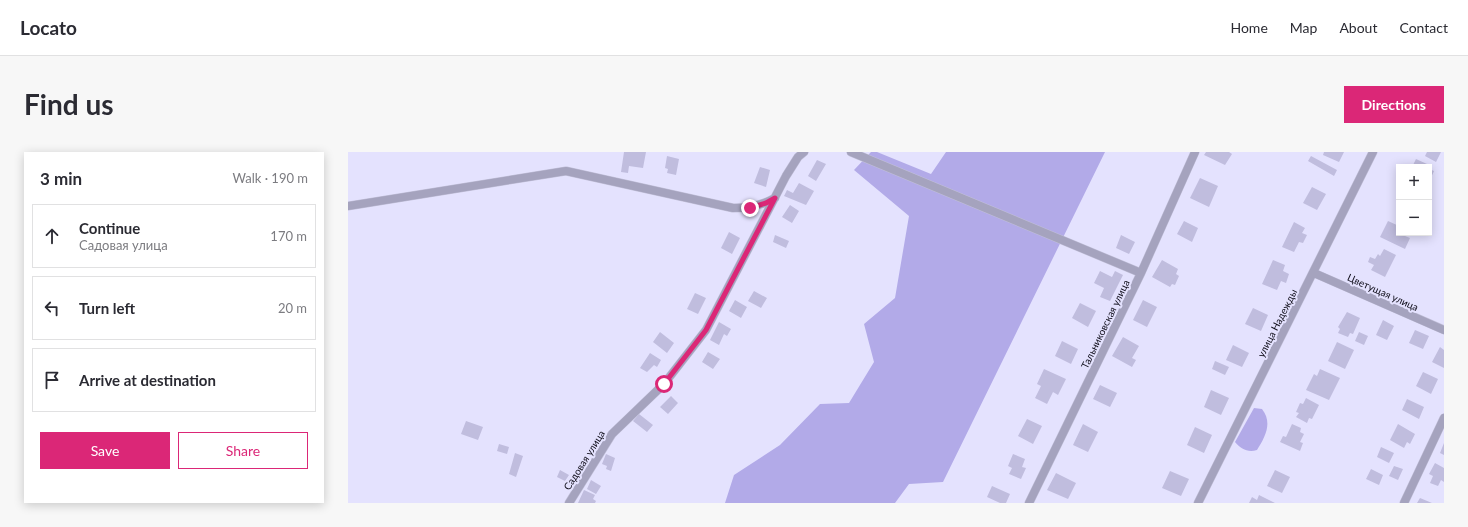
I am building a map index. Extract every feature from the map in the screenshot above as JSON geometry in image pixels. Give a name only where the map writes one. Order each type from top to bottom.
[{"type":"street","name":"Садовая улица","points":[[569,503],[612,434],[664,384],[706,330],[775,198],[798,157],[804,152]]},
{"type":"street","points":[[851,152],[1141,273]]},
{"type":"street","name":"Тальниковская улица","points":[[1029,503],[1141,273],[1195,152]]},
{"type":"street","name":"улица Надежды","points":[[1198,503],[1373,152]]},
{"type":"street","points":[[348,206],[566,171],[733,208],[750,208],[766,203],[775,198]]},
{"type":"street","name":"Цветущая улица","points":[[1314,273],[1444,330]]},
{"type":"street","points":[[1404,503],[1444,418]]},
{"type":"shaded area","points":[[871,152],[877,152],[931,174],[946,152],[1105,152],[943,482],[909,484],[895,503],[725,503],[734,475],[780,445],[820,404],[849,403],[874,362],[864,324],[895,298],[909,216],[854,170]]},
{"type":"shaded area","points":[[1254,408],[1262,409],[1265,414],[1267,419],[1267,430],[1257,450],[1248,451],[1240,447],[1235,442]]},
{"type":"building","points":[[624,152],[646,152],[643,168],[629,166],[628,173],[621,172]]},
{"type":"building","points":[[1206,152],[1229,152],[1232,154],[1225,165],[1204,155]]},
{"type":"building","points":[[1324,152],[1344,152],[1339,162],[1323,155]]},
{"type":"building","points":[[1427,152],[1441,152],[1436,162],[1425,156]]},
{"type":"building","points":[[667,156],[679,159],[676,175],[667,173],[668,169],[665,168]]},
{"type":"building","points":[[1311,156],[1337,170],[1334,176],[1308,161]]},
{"type":"building","points":[[1416,159],[1427,164],[1414,164]]},
{"type":"building","points":[[817,160],[826,164],[816,181],[808,176]]},
{"type":"building","points":[[760,167],[770,170],[766,187],[754,183]]},
{"type":"building","points":[[1200,178],[1218,186],[1209,207],[1190,198]]},
{"type":"building","points":[[799,183],[814,191],[806,205],[784,196],[787,190],[793,193]]},
{"type":"building","points":[[1312,187],[1326,194],[1317,210],[1303,203]]},
{"type":"building","points":[[790,205],[799,211],[792,223],[782,217]]},
{"type":"building","points":[[1184,221],[1198,228],[1192,242],[1177,234]]},
{"type":"building","points":[[1388,221],[1396,225],[1396,236],[1405,236],[1410,238],[1405,249],[1380,237]]},
{"type":"building","points":[[1294,222],[1305,228],[1302,233],[1307,235],[1303,243],[1299,242],[1294,252],[1282,247]]},
{"type":"building","points":[[729,232],[740,238],[732,254],[721,248]]},
{"type":"building","points":[[775,235],[789,241],[786,248],[773,242]]},
{"type":"building","points":[[1121,235],[1135,242],[1129,254],[1116,248]]},
{"type":"building","points":[[1384,249],[1396,255],[1385,277],[1371,270],[1374,265],[1368,262],[1370,257],[1375,259],[1378,254],[1380,256]]},
{"type":"building","points":[[1162,260],[1178,269],[1176,274],[1179,276],[1175,285],[1172,284],[1170,287],[1152,277]]},
{"type":"building","points":[[1273,260],[1285,265],[1283,271],[1289,274],[1286,283],[1281,281],[1277,290],[1262,284]]},
{"type":"building","points":[[1100,271],[1112,277],[1115,271],[1123,275],[1110,301],[1100,297],[1104,288],[1094,283]]},
{"type":"building","points":[[754,291],[767,298],[761,308],[748,301]]},
{"type":"building","points":[[695,293],[706,298],[698,314],[687,309]]},
{"type":"building","points":[[735,300],[747,307],[741,318],[729,311]]},
{"type":"building","points":[[1143,300],[1157,307],[1147,327],[1133,320]]},
{"type":"building","points":[[1080,303],[1096,311],[1088,327],[1072,318]]},
{"type":"building","points":[[1253,308],[1268,315],[1261,331],[1245,324]]},
{"type":"building","points":[[1347,312],[1360,318],[1353,334],[1350,333],[1348,337],[1338,333],[1340,329],[1338,327]]},
{"type":"building","points":[[1383,320],[1394,326],[1387,340],[1376,335]]},
{"type":"building","points":[[719,322],[731,329],[727,336],[724,334],[719,345],[710,340]]},
{"type":"building","points":[[1415,330],[1429,336],[1423,349],[1409,343]]},
{"type":"building","points":[[660,332],[674,343],[667,353],[653,342]]},
{"type":"building","points":[[1359,332],[1368,336],[1364,345],[1355,341]]},
{"type":"building","points":[[1123,337],[1139,346],[1132,358],[1136,360],[1132,367],[1112,356]]},
{"type":"building","points":[[1062,341],[1078,349],[1071,364],[1055,356]]},
{"type":"building","points":[[1337,342],[1354,350],[1345,369],[1328,361]]},
{"type":"building","points":[[1233,345],[1249,353],[1242,367],[1226,360]]},
{"type":"building","points":[[1440,347],[1444,350],[1444,368],[1432,362]]},
{"type":"building","points":[[708,352],[720,359],[713,369],[702,362]]},
{"type":"building","points":[[650,353],[661,360],[657,367],[654,365],[647,372],[640,368]]},
{"type":"building","points":[[1215,361],[1229,367],[1225,375],[1212,369]]},
{"type":"building","points":[[1044,369],[1066,379],[1058,395],[1053,392],[1047,404],[1035,398],[1041,386],[1037,384]]},
{"type":"building","points":[[1320,369],[1340,378],[1329,400],[1306,390],[1314,374],[1317,376]]},
{"type":"building","points":[[1423,372],[1438,379],[1431,394],[1416,386]]},
{"type":"building","points":[[1100,385],[1117,393],[1110,407],[1093,399]]},
{"type":"building","points":[[1211,390],[1229,398],[1221,415],[1204,407]]},
{"type":"building","points":[[671,396],[678,403],[668,414],[660,407]]},
{"type":"building","points":[[1306,398],[1319,405],[1312,419],[1309,418],[1307,423],[1296,417],[1299,413],[1296,412],[1300,403],[1303,404]]},
{"type":"building","points":[[1407,399],[1424,407],[1419,419],[1402,410]]},
{"type":"building","points":[[639,414],[653,425],[647,432],[633,421]]},
{"type":"building","points":[[1027,419],[1042,426],[1033,444],[1018,436]]},
{"type":"building","points":[[466,421],[483,427],[478,440],[461,434]]},
{"type":"building","points":[[1083,424],[1098,432],[1088,452],[1073,445]]},
{"type":"building","points":[[1292,424],[1301,428],[1300,432],[1304,434],[1300,442],[1303,443],[1300,451],[1280,442],[1283,436],[1286,437]]},
{"type":"building","points":[[1398,424],[1415,434],[1410,444],[1407,442],[1404,448],[1390,440]]},
{"type":"building","points":[[1195,427],[1212,435],[1204,453],[1187,445]]},
{"type":"building","points":[[1444,443],[1444,455],[1440,453]]},
{"type":"building","points":[[499,444],[509,447],[507,454],[497,451]]},
{"type":"building","points":[[1381,447],[1394,453],[1389,463],[1377,457]]},
{"type":"building","points":[[515,453],[523,456],[516,477],[509,474]]},
{"type":"building","points":[[606,454],[615,458],[611,471],[606,469],[607,466],[602,464]]},
{"type":"building","points":[[1013,454],[1025,459],[1022,467],[1026,468],[1021,479],[1009,474],[1012,468],[1008,466]]},
{"type":"building","points":[[1435,463],[1444,468],[1444,482],[1441,480],[1438,486],[1430,483],[1433,476],[1429,474]]},
{"type":"building","points":[[1394,466],[1403,469],[1398,480],[1389,476]]},
{"type":"building","points":[[1371,469],[1383,475],[1379,485],[1366,479]]},
{"type":"building","points":[[560,470],[569,475],[565,481],[557,477]]},
{"type":"building","points":[[1275,470],[1290,477],[1282,493],[1267,486]]},
{"type":"building","points":[[1170,471],[1189,479],[1181,496],[1162,488]]},
{"type":"building","points":[[1056,473],[1076,483],[1068,499],[1047,490]]},
{"type":"building","points":[[591,480],[601,486],[596,494],[587,489]]},
{"type":"building","points":[[992,486],[1010,494],[1006,503],[1000,503],[987,497]]},
{"type":"building","points":[[584,490],[595,495],[593,499],[596,501],[595,503],[578,503]]},
{"type":"building","points":[[1259,495],[1275,503],[1249,503],[1252,497],[1257,500]]},
{"type":"building","points":[[1420,498],[1432,503],[1417,503]]},
{"type":"route","points":[[664,384],[706,330],[775,198],[766,203],[750,208]]}]
